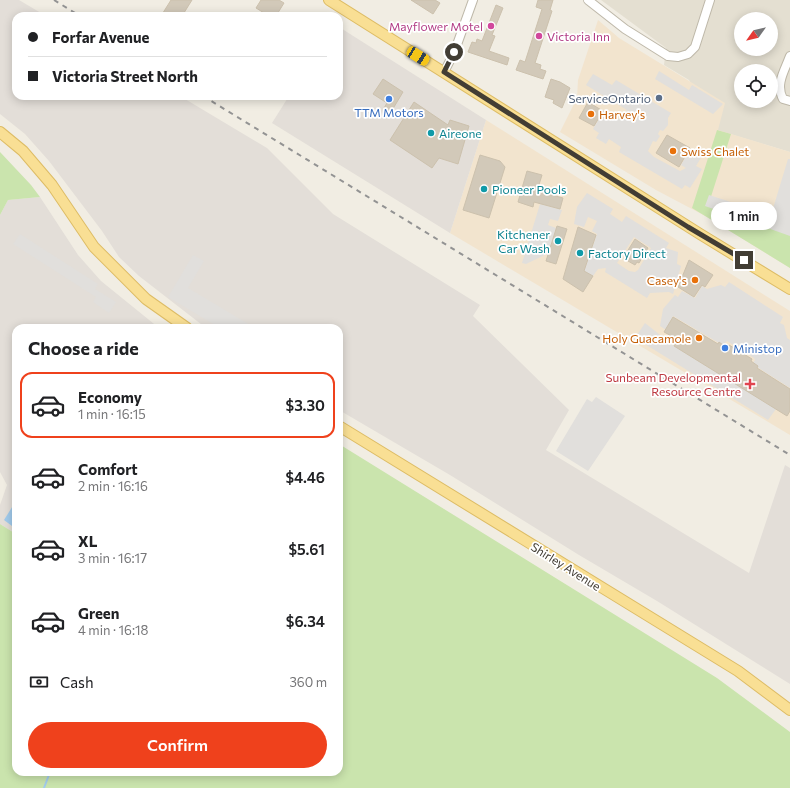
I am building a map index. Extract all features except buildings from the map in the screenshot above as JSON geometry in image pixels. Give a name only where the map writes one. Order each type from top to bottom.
[{"type":"main road","points":[[329,0],[688,227],[790,289]]},
{"type":"main road","points":[[0,132],[23,151],[52,185],[94,247],[146,299],[181,324]]},
{"type":"main road","name":"Shirley Avenue","points":[[343,428],[738,671],[790,710]]},
{"type":"street","points":[[444,72],[454,52],[473,0]]},
{"type":"street","points":[[588,0],[625,29],[668,56],[678,57],[688,54],[695,47],[710,0]]},
{"type":"street","points":[[790,56],[787,72],[779,83],[779,92],[783,99],[790,101]]},
{"type":"shaded area","points":[[0,0],[19,0],[39,12],[12,12],[12,100],[187,100],[267,148],[333,214],[480,305],[473,316],[569,410],[546,450],[749,573],[785,465],[790,468],[790,684],[450,475],[343,412],[343,324],[201,324],[139,276],[119,257],[102,231],[49,161],[25,134],[0,114]]},
{"type":"shaded area","points":[[601,0],[790,0],[790,152],[717,130],[689,80],[664,65],[666,48]]},
{"type":"shaded area","points":[[598,20],[619,38],[725,103],[718,130],[790,152],[790,268],[709,218],[656,190],[560,132],[577,98],[578,80]]},
{"type":"shaded area","points":[[343,30],[486,120],[450,233],[272,123],[286,100],[343,100]]},
{"type":"shaded area","points":[[659,71],[689,90],[692,85],[723,104],[713,114],[655,79]]},
{"type":"shaded area","points":[[593,74],[612,85],[616,80],[671,113],[668,118],[668,125],[663,131],[660,130],[658,134],[660,136],[656,142],[653,141],[648,151],[654,157],[680,171],[686,168],[681,165],[690,149],[702,156],[696,166],[702,169],[690,188],[685,185],[682,189],[619,152],[621,147],[609,139],[606,144],[596,138],[599,133],[593,129],[604,110],[621,120],[627,110],[586,85]]},
{"type":"shaded area","points":[[486,120],[790,311],[790,435],[450,233]]},
{"type":"shaded area","points":[[788,159],[790,159],[790,236],[705,206],[709,195],[771,215]]},
{"type":"shaded area","points":[[587,193],[613,209],[610,214],[622,222],[626,216],[669,243],[666,248],[678,252],[677,264],[681,266],[673,294],[669,292],[650,293],[647,298],[605,272],[606,268],[598,269],[593,276],[584,271],[597,234],[592,231],[597,221],[588,217],[584,227],[574,224],[577,207]],"holes":[[[634,237],[651,248],[638,270],[635,272],[629,271],[617,263]]]},
{"type":"shaded area","points":[[40,197],[78,255],[101,281],[154,324],[12,324],[12,532],[0,524],[0,505],[7,485],[0,472],[0,215],[8,200]]},
{"type":"shaded area","points":[[540,204],[562,210],[558,221],[550,219],[548,225],[556,228],[549,253],[526,264],[522,263]]},
{"type":"shaded area","points":[[20,234],[98,284],[95,289],[116,302],[109,313],[93,302],[96,297],[13,244]]},
{"type":"shaded area","points":[[193,255],[204,261],[188,288],[248,324],[213,324],[168,297]]},
{"type":"shaded area","points":[[729,282],[783,317],[780,323],[784,325],[787,338],[790,340],[790,388],[757,367],[753,363],[755,360],[754,358],[727,341],[723,345],[673,316],[666,330],[660,326],[663,309],[675,295],[678,297],[682,291],[695,298],[702,286],[707,289],[721,285],[725,287]]},
{"type":"shaded area","points":[[645,323],[674,346],[776,409],[768,420],[635,338]]},
{"type":"shaded area","points":[[596,397],[625,416],[588,471],[556,451],[587,399],[592,402]]},
{"type":"green space","points":[[717,130],[731,134],[708,206],[790,233],[790,268],[692,208]]},
{"type":"green space","points":[[0,152],[31,185],[40,197],[8,200],[0,215]]},
{"type":"green space","points":[[343,446],[717,678],[790,732],[790,788],[0,788],[0,524],[12,532],[12,776],[343,776]]},
{"type":"water","points":[[12,507],[12,526],[4,520]]},
{"type":"waterway","points":[[44,788],[48,776]]},
{"type":"railway","points":[[54,0],[74,12]]},
{"type":"railway","points":[[210,100],[790,455]]},
{"type":"place","name":"Mayflower Motel","points":[[491,26]]},
{"type":"place","name":"Victoria Inn","points":[[539,36]]},
{"type":"place","name":"ServiceOntario","points":[[659,98]]},
{"type":"place","name":"TTM Motors","points":[[389,99]]},
{"type":"place","name":"Harvey's","points":[[591,114]]},
{"type":"place","name":"Aireone","points":[[431,133]]},
{"type":"place","name":"Swiss Chalet","points":[[673,151]]},
{"type":"place","name":"Pioneer Pools","points":[[484,189]]},
{"type":"place","name":"Kitchener Car Wash","points":[[558,241]]},
{"type":"place","name":"Factory Direct","points":[[580,253]]},
{"type":"place","name":"Casey's","points":[[695,280]]},
{"type":"place","name":"Holy Guacamole","points":[[699,338]]},
{"type":"place","name":"Ministop","points":[[725,348]]},
{"type":"place","name":"Sunbeam Developmental Resource Centre","points":[[750,384]]},
{"type":"route","points":[[454,52],[444,72],[688,227],[744,260]]}]
